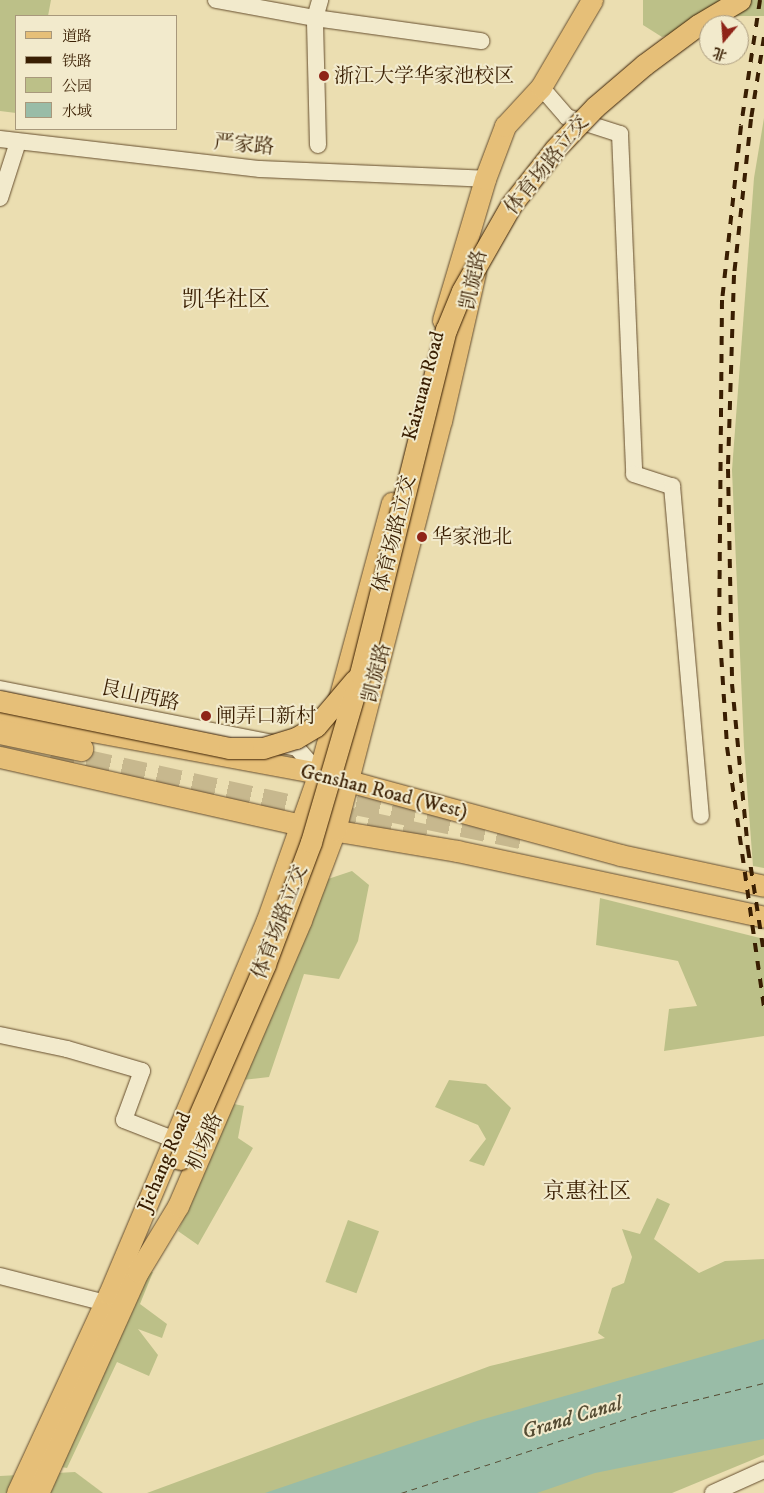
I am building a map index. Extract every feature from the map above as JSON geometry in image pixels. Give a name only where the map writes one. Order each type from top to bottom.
[{"type":"highway","points":[[0,732],[81,749]]},
{"type":"main road","name":"Kaixuan Road","points":[[302,825],[319,773],[449,295],[485,179],[505,126],[542,87],[592,0]]},
{"type":"main road","name":"体育场路立交","points":[[108,1299],[291,896],[311,842],[360,674],[446,330],[480,258],[517,198],[555,149],[595,107],[644,65],[698,25],[740,0]]},
{"type":"main road","name":"凯旋路","points":[[350,781],[468,311],[505,126]]},
{"type":"main road","points":[[0,701],[229,748],[263,748],[296,738],[316,726],[360,674]]},
{"type":"main road","name":"Genshan Road (West)","points":[[0,714],[319,773],[620,855],[764,886]]},
{"type":"main road","name":"Genshan Road (West)","points":[[0,757],[302,825],[457,850],[764,917]]},
{"type":"main road","name":"机场路","points":[[38,1493],[138,1272],[178,1206],[301,920],[335,830],[350,781]]},
{"type":"main road","name":"Jichang Road","points":[[177,1149],[302,825]]},
{"type":"main road","name":"体育场路立交","points":[[138,1272],[177,1149]]},
{"type":"main road","points":[[17,1493],[108,1299]]},
{"type":"street","points":[[216,0],[315,18],[481,41]]},
{"type":"street","points":[[318,145],[315,18],[320,0]]},
{"type":"street","points":[[542,87],[567,117],[620,134],[634,474],[672,486],[701,816]]},
{"type":"street","name":"严家路","points":[[0,139],[260,169],[485,179]]},
{"type":"street","points":[[0,198],[18,142]]},
{"type":"street","name":"艮山西路","points":[[0,689],[297,748],[319,773]]},
{"type":"street","points":[[0,1035],[67,1049],[142,1071],[124,1120],[177,1149]]},
{"type":"street","points":[[0,1276],[108,1299]]},
{"type":"street","points":[[713,1493],[764,1470]]},
{"type":"green space","points":[[0,0],[51,0],[48,15],[15,15],[15,113],[0,111]]},
{"type":"green space","points":[[643,0],[764,0],[764,16],[699,15],[699,26],[662,37],[643,25]]},
{"type":"green space","points":[[764,118],[764,868],[753,866],[744,747],[732,470],[754,178]]},
{"type":"green space","points":[[352,871],[369,885],[358,941],[339,979],[304,974],[269,1077],[242,1080],[325,880]]},
{"type":"green space","points":[[600,898],[764,939],[764,1036],[664,1051],[669,1009],[697,1006],[678,961],[596,945]]},
{"type":"green space","points":[[449,1080],[486,1084],[511,1108],[484,1166],[469,1161],[486,1139],[478,1125],[435,1107]]},
{"type":"green space","points":[[234,1104],[244,1106],[238,1138],[253,1148],[198,1245],[178,1231]]},
{"type":"green space","points":[[657,1198],[670,1204],[654,1239],[699,1273],[725,1261],[764,1259],[764,1455],[672,1493],[147,1493],[490,1366],[605,1338],[598,1333],[612,1288],[624,1283],[632,1257],[622,1229],[640,1234]]},
{"type":"green space","points":[[348,1220],[379,1231],[356,1293],[325,1282]]},
{"type":"green space","points":[[153,1272],[140,1304],[167,1324],[162,1338],[138,1329],[158,1355],[149,1376],[117,1362],[67,1468],[56,1466],[145,1273]]},
{"type":"green space","points":[[75,1472],[103,1493],[0,1493],[0,1476]]},
{"type":"water","name":"Grand Canal","points":[[764,1339],[764,1439],[595,1473],[537,1493],[265,1493],[477,1421]]},
{"type":"ferry route","points":[[401,1493],[650,1411],[764,1383]]},
{"type":"tunnel","points":[[51,754],[438,839]]},
{"type":"tunnel","points":[[321,796],[525,838]]},
{"type":"railway","points":[[760,0],[741,126],[722,300],[719,622],[727,747],[764,1007]]},
{"type":"railway","points":[[764,37],[751,119],[734,275],[728,469],[732,684],[748,849],[764,953]]},
{"type":"place","name":"浙江大学华家池校区","points":[[324,76]]},
{"type":"place","name":"华家池北","points":[[422,537]]},
{"type":"place","name":"闸弄口新村","points":[[206,716]]},
{"type":"district","name":"凯华社区","points":[[226,300]]},
{"type":"district","name":"京惠社区","points":[[587,1192]]}]
